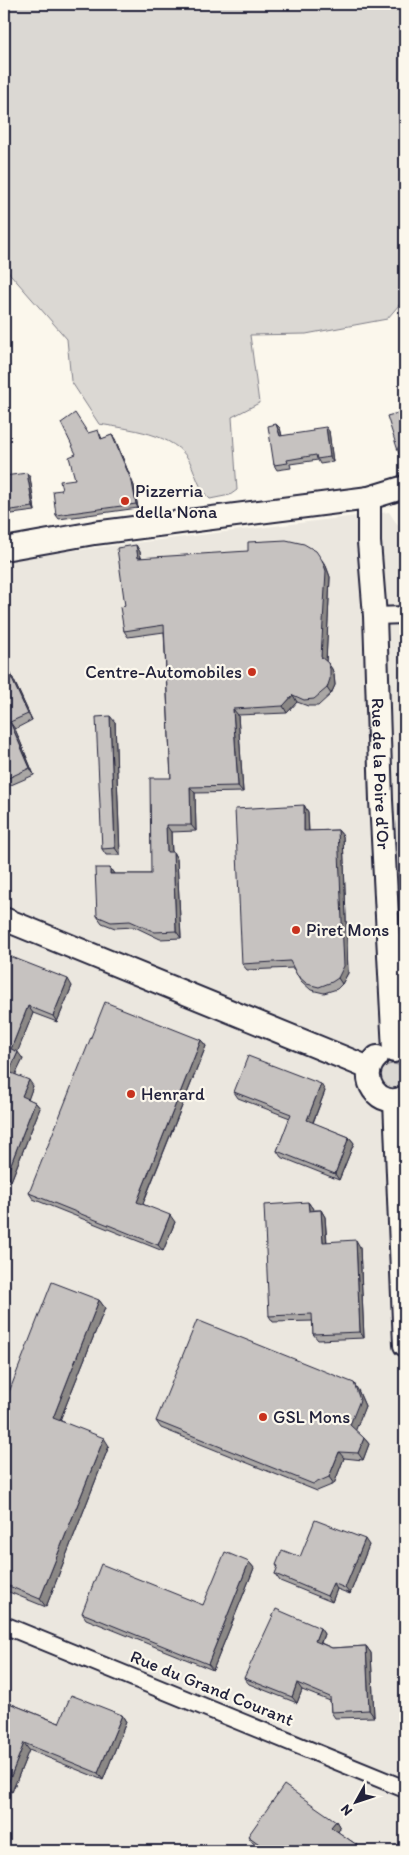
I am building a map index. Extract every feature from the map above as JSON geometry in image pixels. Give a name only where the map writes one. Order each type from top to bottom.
[{"type":"street","points":[[4,548],[94,533],[368,498],[405,487]]},
{"type":"street","name":"Rue de la Poire d'Or","points":[[368,498],[369,542],[375,616],[381,800],[399,1052]]},
{"type":"street","points":[[375,616],[405,615]]},
{"type":"street","points":[[4,919],[369,1068]]},
{"type":"street","points":[[399,1052],[378,1055],[369,1068],[368,1076],[373,1091],[387,1100],[400,1099],[405,1345]]},
{"type":"street","name":"Rue du Grand Courant","points":[[4,1625],[405,1789]]},
{"type":"shaded area","points":[[4,4],[405,4],[405,242],[400,247],[405,298],[387,319],[306,334],[250,335],[259,403],[232,417],[237,490],[230,495],[210,499],[200,487],[190,462],[183,452],[174,445],[150,434],[99,424],[71,381],[67,339],[4,267]]},
{"type":"shaded area","points":[[389,512],[405,536],[405,1851],[4,1851],[4,559]]},
{"type":"shaded area","points":[[393,1064],[402,1068],[406,1077],[402,1086],[393,1090],[384,1086],[380,1077],[384,1068]]},
{"type":"building","points":[[405,411],[405,452],[399,454],[387,416]]},
{"type":"building","points":[[75,413],[88,433],[98,430],[101,439],[112,435],[132,482],[136,504],[56,515],[53,491],[62,490],[60,481],[75,479],[69,457],[76,454],[61,423]]},
{"type":"building","points":[[276,424],[280,436],[326,427],[330,457],[317,459],[316,455],[287,460],[288,463],[274,465],[268,426]]},
{"type":"building","points":[[27,473],[33,507],[4,511],[4,476]]},
{"type":"building","name":"Centre-Automobiles","points":[[286,540],[304,544],[316,551],[326,571],[321,657],[328,663],[330,669],[330,679],[327,688],[314,699],[304,700],[293,695],[283,706],[233,709],[238,786],[190,787],[191,825],[166,825],[167,852],[173,852],[176,931],[155,932],[130,921],[111,922],[97,916],[95,868],[110,868],[110,874],[151,874],[150,778],[171,778],[164,625],[124,631],[120,607],[125,606],[117,548],[136,545],[138,558],[248,551],[248,542]]},
{"type":"building","points":[[4,662],[28,714],[10,722],[30,768],[4,780]]},
{"type":"building","points":[[110,716],[115,848],[102,849],[96,717]]},
{"type":"building","points":[[304,805],[304,831],[338,830],[344,966],[338,978],[319,987],[307,984],[297,975],[290,961],[242,964],[235,809]]},
{"type":"building","points":[[4,954],[68,979],[53,1016],[28,1006],[11,1049],[18,1052],[9,1072],[29,1080],[22,1096],[35,1102],[7,1174],[4,1173]]},
{"type":"building","name":"Henrard","points":[[105,1002],[201,1040],[137,1202],[170,1215],[158,1245],[29,1193]]},
{"type":"building","points":[[248,1056],[321,1084],[307,1120],[349,1137],[335,1174],[277,1151],[291,1114],[234,1092]]},
{"type":"building","points":[[308,1202],[309,1211],[321,1210],[323,1242],[356,1240],[360,1332],[313,1334],[312,1314],[269,1316],[264,1205]]},
{"type":"building","points":[[52,1282],[99,1300],[53,1418],[104,1438],[40,1599],[4,1584],[4,1405]]},
{"type":"building","name":"GSL Mons","points":[[197,1320],[354,1383],[360,1400],[350,1425],[364,1438],[358,1453],[339,1452],[329,1477],[313,1484],[156,1421]]},
{"type":"building","points":[[315,1520],[365,1539],[345,1588],[333,1583],[327,1596],[275,1574],[278,1566],[276,1565],[282,1550],[300,1557]]},
{"type":"building","points":[[225,1552],[249,1562],[208,1664],[82,1613],[101,1564],[203,1605]]},
{"type":"building","points":[[276,1609],[320,1628],[315,1641],[332,1648],[366,1646],[369,1710],[331,1712],[330,1697],[297,1683],[292,1697],[244,1678]]},
{"type":"building","points":[[71,1695],[122,1715],[98,1773],[24,1743],[7,1786],[4,1785],[4,1701],[59,1723]]},
{"type":"building","points":[[284,1785],[336,1821],[331,1827],[357,1845],[358,1851],[269,1851],[248,1836]]},
{"type":"place","name":"Pizzerria della Nona","points":[[125,501]]},
{"type":"place","name":"Centre-Automobiles","points":[[252,672]]},
{"type":"place","name":"Piret Mons","points":[[296,930]]},
{"type":"place","name":"Henrard","points":[[131,1094]]},
{"type":"place","name":"GSL Mons","points":[[263,1417]]}]
